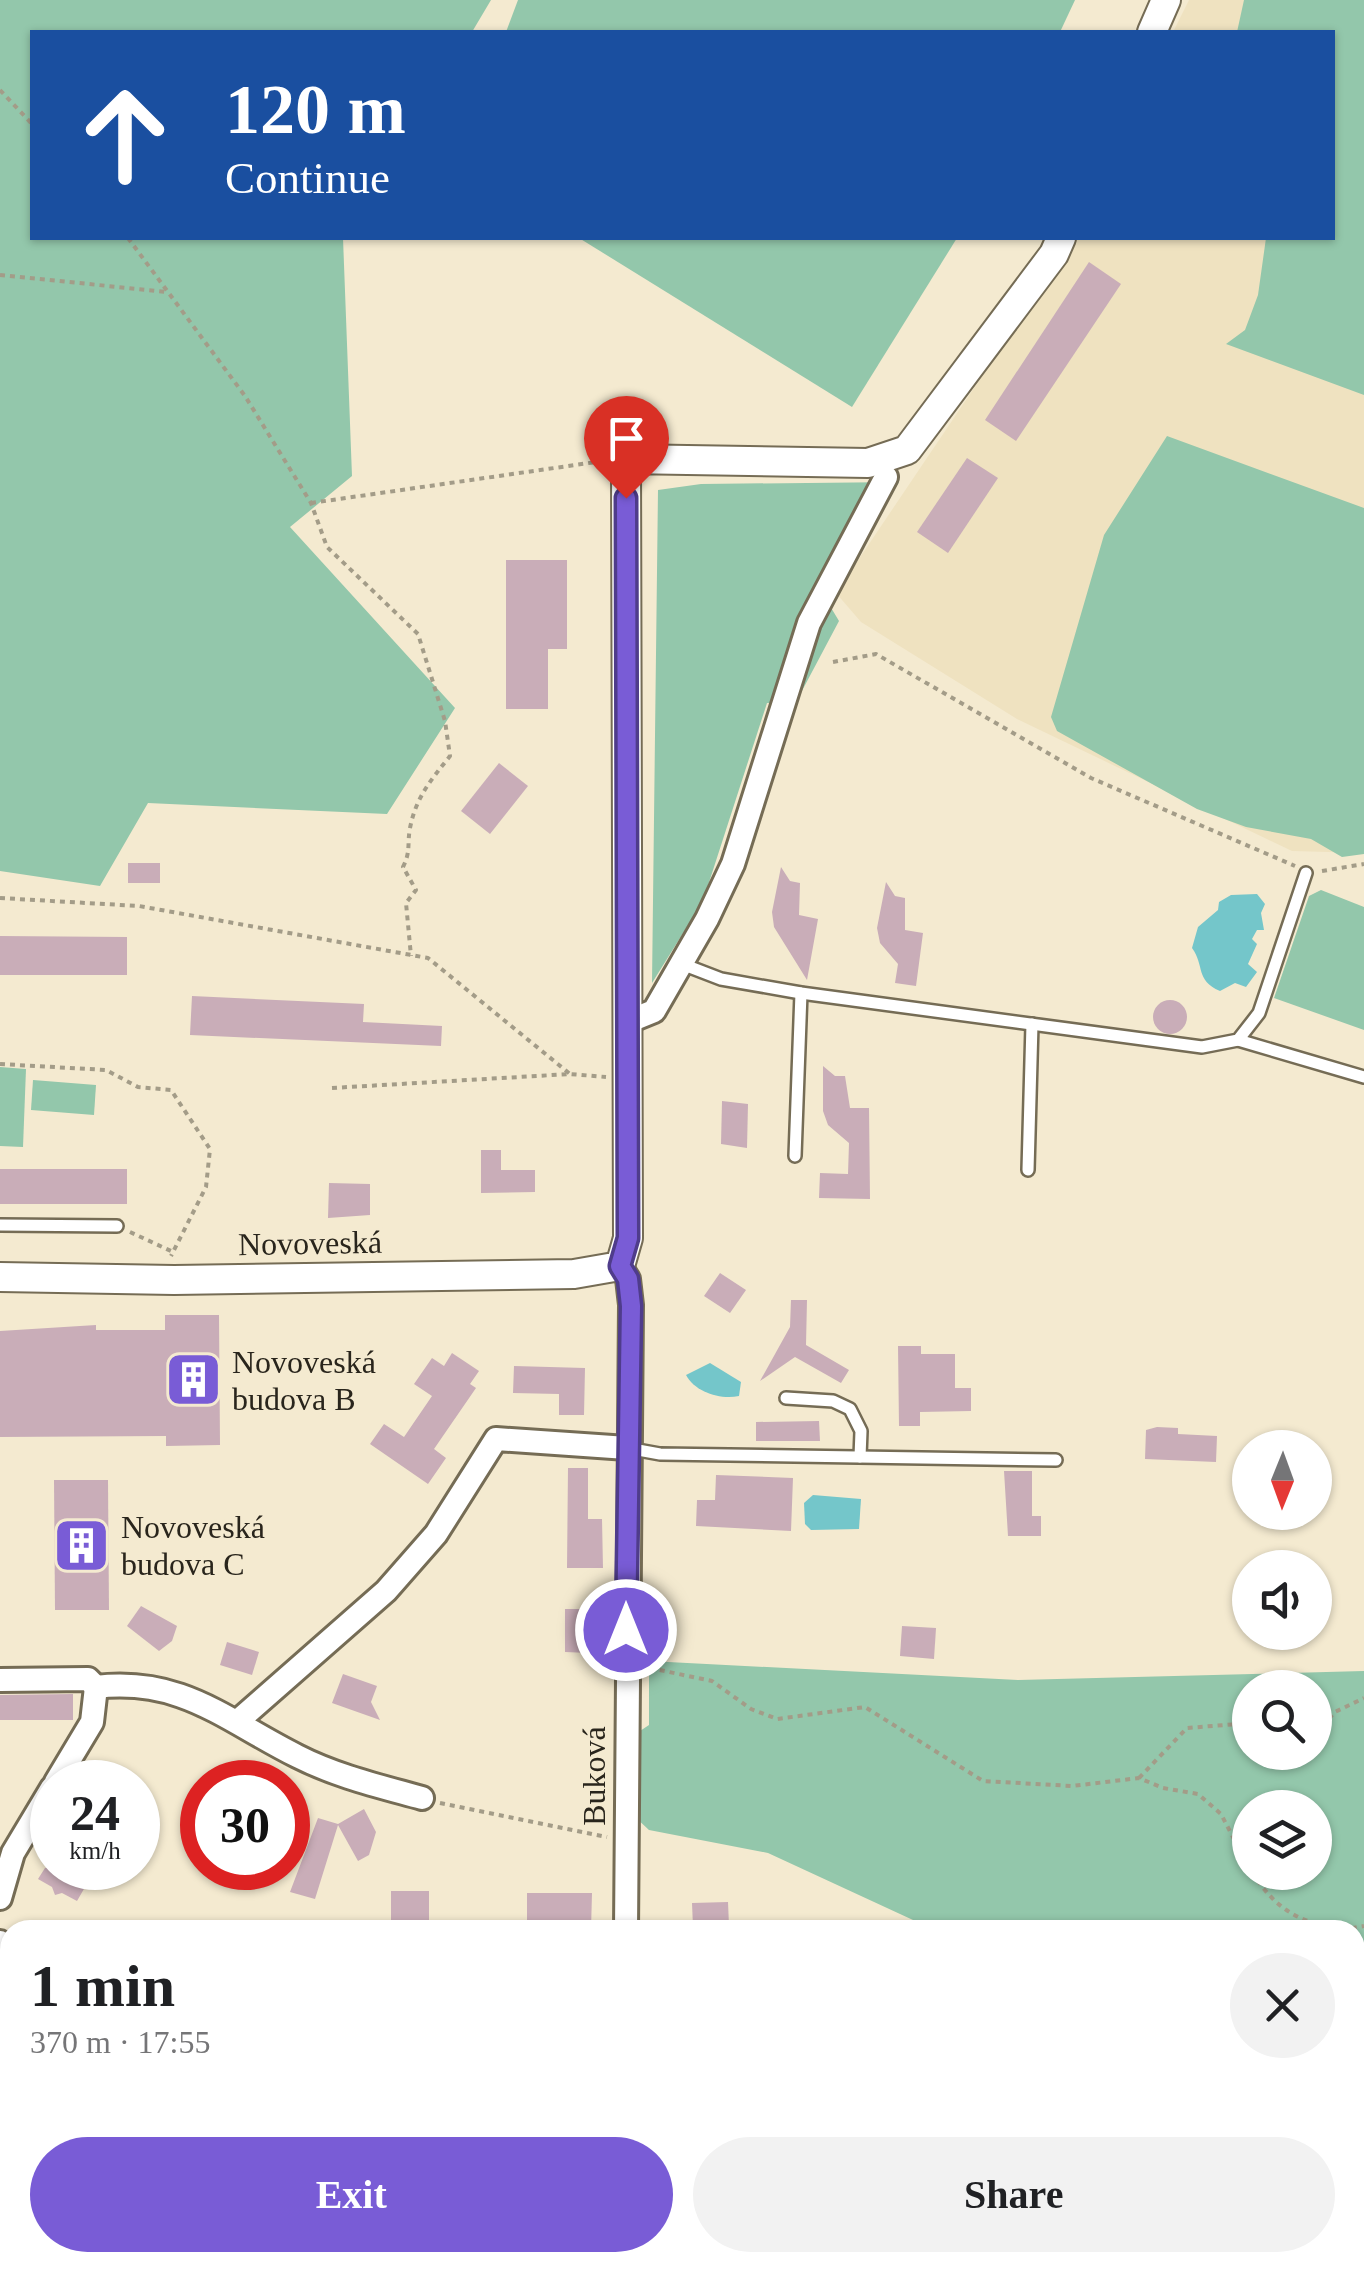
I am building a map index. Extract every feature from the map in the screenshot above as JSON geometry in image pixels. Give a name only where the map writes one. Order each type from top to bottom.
[{"type":"street","points":[[1153,30],[1166,0]]},
{"type":"street","points":[[620,1266],[628,1238],[626,459],[868,463],[907,450],[1054,254],[1060,240]]},
{"type":"street","points":[[627,1022],[654,1012],[733,864],[808,623],[886,477]]},
{"type":"street","name":"Novoveská","points":[[0,1278],[174,1280],[574,1274],[620,1266]]},
{"type":"street","name":"Buková","points":[[620,1266],[631,1297],[626,1920]]},
{"type":"street","points":[[239,1720],[386,1591],[436,1534],[496,1439],[627,1448]]},
{"type":"street","points":[[0,1680],[88,1679],[96,1688],[92,1722],[69,1760]]},
{"type":"street","points":[[96,1688],[149,1686],[239,1720],[298,1756],[348,1778],[422,1798]]},
{"type":"street","points":[[0,1898],[13,1852],[30,1824]]},
{"type":"lane","points":[[1238,1040],[1259,1012],[1306,873]]},
{"type":"lane","points":[[682,964],[721,980],[800,993],[1202,1048],[1238,1040],[1364,1077]]},
{"type":"lane","points":[[795,1156],[800,993]]},
{"type":"lane","points":[[1028,1170],[1032,1024]]},
{"type":"lane","points":[[0,1225],[117,1226]]},
{"type":"lane","points":[[786,1398],[832,1401],[850,1408],[861,1432],[860,1457]]},
{"type":"lane","points":[[627,1448],[660,1454],[1056,1460]]},
{"type":"path","points":[[0,90],[30,122]]},
{"type":"path","points":[[129,240],[245,396],[311,503],[327,548],[418,634],[445,721],[450,756],[420,793],[408,833],[412,849],[403,867],[416,890],[406,903],[411,956]]},
{"type":"path","points":[[0,275],[167,292]]},
{"type":"path","points":[[311,503],[626,459]]},
{"type":"path","points":[[833,662],[876,654],[1091,778],[1282,858],[1306,873],[1364,864]]},
{"type":"path","points":[[0,898],[139,906],[428,958],[570,1074]]},
{"type":"path","points":[[0,1064],[106,1070],[138,1087],[172,1090],[210,1149],[206,1187],[171,1251],[117,1226]]},
{"type":"path","points":[[332,1088],[570,1074],[627,1077]]},
{"type":"path","points":[[626,1666],[680,1671],[712,1681],[751,1709],[777,1719],[865,1707],[983,1781],[1072,1786],[1140,1778],[1198,1794],[1221,1814],[1232,1835]]},
{"type":"path","points":[[1332,1714],[1364,1698]]},
{"type":"path","points":[[1140,1778],[1187,1728],[1232,1724]]},
{"type":"path","points":[[422,1798],[474,1814],[626,1840]]},
{"type":"path","points":[[1266,1890],[1283,1912],[1298,1920]]},
{"type":"shaded area","points":[[1189,0],[1364,0],[1364,853],[1292,851],[1017,719],[861,622],[836,593],[1074,240],[1335,240],[1335,30],[1174,30]]},
{"type":"green space","points":[[0,0],[491,0],[473,30],[30,30],[30,240],[343,240],[352,476],[290,527],[455,708],[387,814],[148,803],[100,886],[0,871]]},
{"type":"green space","points":[[518,0],[1075,0],[1061,30],[507,30]]},
{"type":"green space","points":[[1244,0],[1364,0],[1364,395],[1226,344],[1245,330],[1258,295],[1266,240],[1335,240],[1335,30],[1237,30]]},
{"type":"green space","points":[[582,240],[956,240],[852,407]]},
{"type":"green space","points":[[1167,436],[1364,508],[1364,854],[1342,857],[1311,839],[1246,827],[1197,809],[1057,731],[1051,717],[1104,535]]},
{"type":"green space","points":[[899,482],[827,601],[839,621],[795,704],[767,703],[703,901],[652,983],[658,490],[701,484]]},
{"type":"green space","points":[[1321,890],[1364,907],[1364,1030],[1274,998],[1309,896]]},
{"type":"green space","points":[[0,1067],[26,1069],[23,1147],[0,1146]]},
{"type":"green space","points":[[33,1080],[96,1085],[94,1115],[31,1110]]},
{"type":"green space","points":[[649,1661],[1018,1680],[1232,1674],[1232,1770],[1332,1770],[1332,1672],[1364,1671],[1364,1920],[913,1920],[768,1853],[649,1830],[634,1816],[634,1735],[649,1725]]},
{"type":"water","points":[[1257,894],[1265,904],[1261,913],[1264,930],[1257,930],[1252,939],[1257,944],[1248,964],[1257,972],[1246,987],[1235,983],[1220,991],[1207,982],[1192,948],[1198,927],[1218,910],[1219,902],[1231,895]]},
{"type":"water","points":[[710,1363],[741,1382],[739,1396],[709,1393],[690,1381],[686,1375]]},
{"type":"water","points":[[813,1495],[861,1499],[859,1529],[811,1530],[805,1524],[804,1503]]},
{"type":"building","points":[[1089,262],[1121,284],[1016,441],[985,420]]},
{"type":"building","points":[[967,458],[998,478],[948,553],[917,532]]},
{"type":"building","points":[[506,560],[567,560],[567,649],[548,649],[548,709],[506,709]]},
{"type":"building","points":[[499,763],[528,786],[490,834],[461,811]]},
{"type":"building","points":[[128,863],[160,863],[160,883],[128,883]]},
{"type":"building","points":[[781,867],[790,881],[800,883],[799,915],[818,919],[807,980],[774,927],[772,912]]},
{"type":"building","points":[[886,882],[895,896],[905,898],[905,930],[923,933],[916,986],[895,983],[898,964],[880,943],[877,928]]},
{"type":"building","points":[[0,936],[127,937],[127,975],[0,975]]},
{"type":"building","points":[[192,996],[364,1004],[363,1022],[442,1026],[441,1046],[190,1035]]},
{"type":"building","points":[[1170,1000],[1182,1005],[1187,1017],[1182,1029],[1170,1034],[1158,1029],[1153,1017],[1158,1005]]},
{"type":"building","points":[[823,1066],[835,1076],[845,1076],[850,1108],[869,1108],[870,1199],[819,1198],[820,1173],[848,1174],[849,1143],[828,1125],[823,1111]]},
{"type":"building","points":[[722,1101],[748,1104],[747,1148],[721,1144]]},
{"type":"building","points":[[481,1150],[501,1150],[501,1170],[535,1170],[535,1192],[481,1193]]},
{"type":"building","points":[[0,1169],[127,1169],[127,1204],[0,1204]]},
{"type":"building","points":[[329,1183],[370,1184],[370,1215],[328,1218]]},
{"type":"building","points":[[720,1273],[746,1290],[730,1313],[704,1296]]},
{"type":"building","points":[[791,1300],[807,1300],[806,1345],[849,1370],[841,1383],[795,1357],[760,1381],[790,1327]]},
{"type":"building","points":[[165,1315],[219,1315],[220,1445],[166,1446],[166,1436],[0,1437],[0,1331],[96,1325],[96,1330],[165,1330]]},
{"type":"building","points":[[898,1346],[921,1346],[921,1354],[955,1354],[955,1388],[971,1388],[971,1411],[920,1412],[920,1426],[899,1426]]},
{"type":"building","points":[[452,1353],[479,1371],[470,1384],[476,1388],[434,1449],[446,1458],[428,1484],[370,1444],[384,1424],[404,1437],[432,1396],[414,1384],[432,1358],[444,1366]]},
{"type":"building","points":[[514,1366],[585,1368],[584,1415],[559,1415],[559,1394],[513,1393]]},
{"type":"building","points":[[819,1421],[820,1441],[756,1441],[756,1422]]},
{"type":"building","points":[[1178,1428],[1178,1434],[1217,1436],[1216,1462],[1145,1459],[1146,1430]]},
{"type":"building","points":[[568,1468],[588,1468],[588,1519],[602,1519],[603,1568],[567,1568]]},
{"type":"building","points":[[1004,1471],[1032,1471],[1032,1516],[1041,1516],[1041,1536],[1008,1536]]},
{"type":"building","points":[[716,1475],[793,1478],[791,1531],[696,1526],[697,1500],[715,1500]]},
{"type":"building","name":"Novoveská budova C","points":[[54,1480],[108,1480],[109,1610],[55,1610]]},
{"type":"building","points":[[141,1606],[177,1626],[172,1641],[159,1651],[127,1626]]},
{"type":"building","points":[[565,1609],[590,1609],[589,1653],[565,1652]]},
{"type":"building","points":[[902,1626],[936,1628],[934,1659],[900,1656]]},
{"type":"building","points":[[227,1642],[259,1652],[252,1675],[220,1665]]},
{"type":"building","points":[[343,1674],[377,1686],[371,1702],[380,1720],[332,1703]]},
{"type":"building","points":[[73,1694],[73,1720],[0,1720],[0,1695]]},
{"type":"building","points":[[364,1809],[376,1832],[369,1855],[358,1861],[338,1825],[315,1899],[290,1892],[310,1890],[310,1839],[318,1818],[338,1824]]},
{"type":"building","points":[[53,1890],[83,1890],[77,1901],[62,1893],[55,1895]]},
{"type":"building","points":[[391,1891],[429,1891],[429,1920],[391,1920]]},
{"type":"building","points":[[527,1893],[592,1893],[591,1920],[527,1920]]},
{"type":"building","points":[[728,1902],[729,1920],[693,1920],[692,1903]]},
{"type":"place","name":"Novoveská budova B","points":[[193,1380]]},
{"type":"place","name":"Novoveská budova C","points":[[82,1545]]},
{"type":"route","points":[[626,498],[628,1238],[620,1266],[628,1279],[631,1306],[626,1630]]}]
